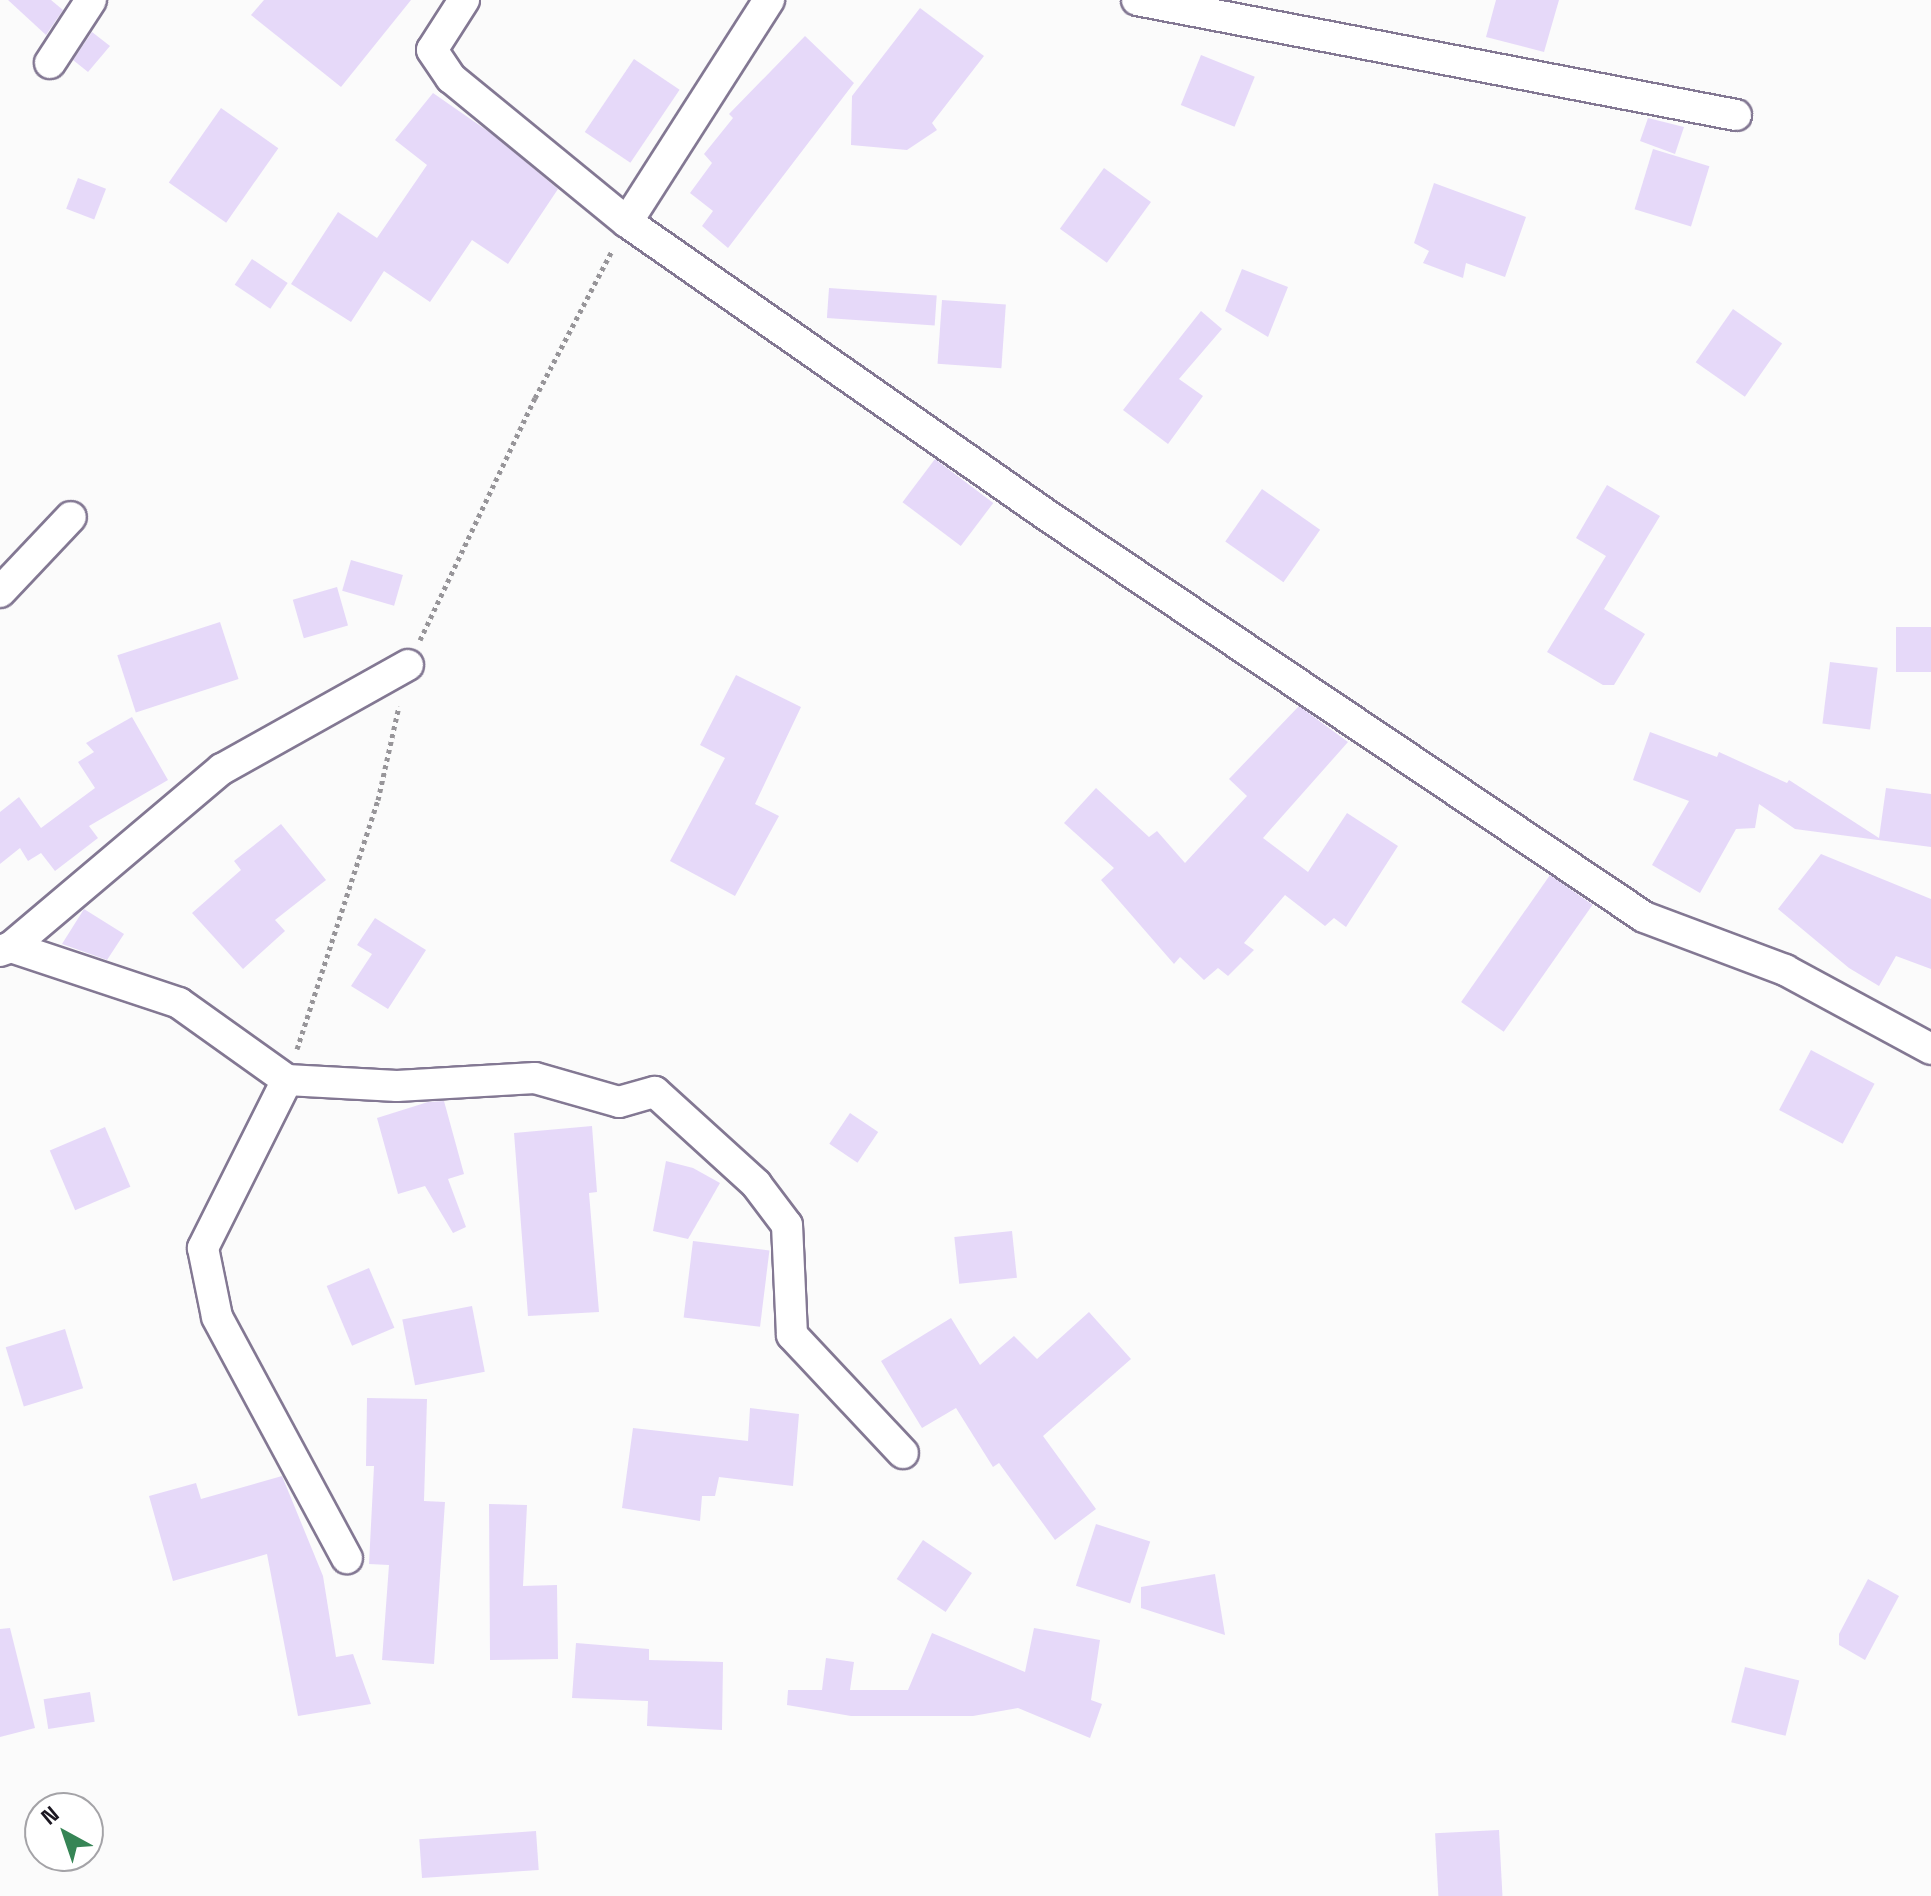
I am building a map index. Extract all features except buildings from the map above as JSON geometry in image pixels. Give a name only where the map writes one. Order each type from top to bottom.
[{"type":"street","points":[[50,63],[91,0]]},
{"type":"street","points":[[464,0],[432,50],[451,78],[627,222],[1048,516],[1644,917],[1785,970],[1931,1049]]},
{"type":"street","points":[[627,222],[769,0]]},
{"type":"street","points":[[1137,0],[1736,115]]},
{"type":"street","points":[[0,592],[71,517]]},
{"type":"street","points":[[6,949],[222,769],[408,665]]},
{"type":"street","points":[[6,949],[179,1003],[287,1080],[397,1086],[535,1078],[619,1102],[655,1092],[756,1184],[787,1225],[792,1335],[903,1453]]},
{"type":"street","points":[[287,1080],[203,1248],[217,1317],[347,1558]]},
{"type":"path","points":[[287,1080],[378,800],[408,665],[535,398],[627,222]]}]
